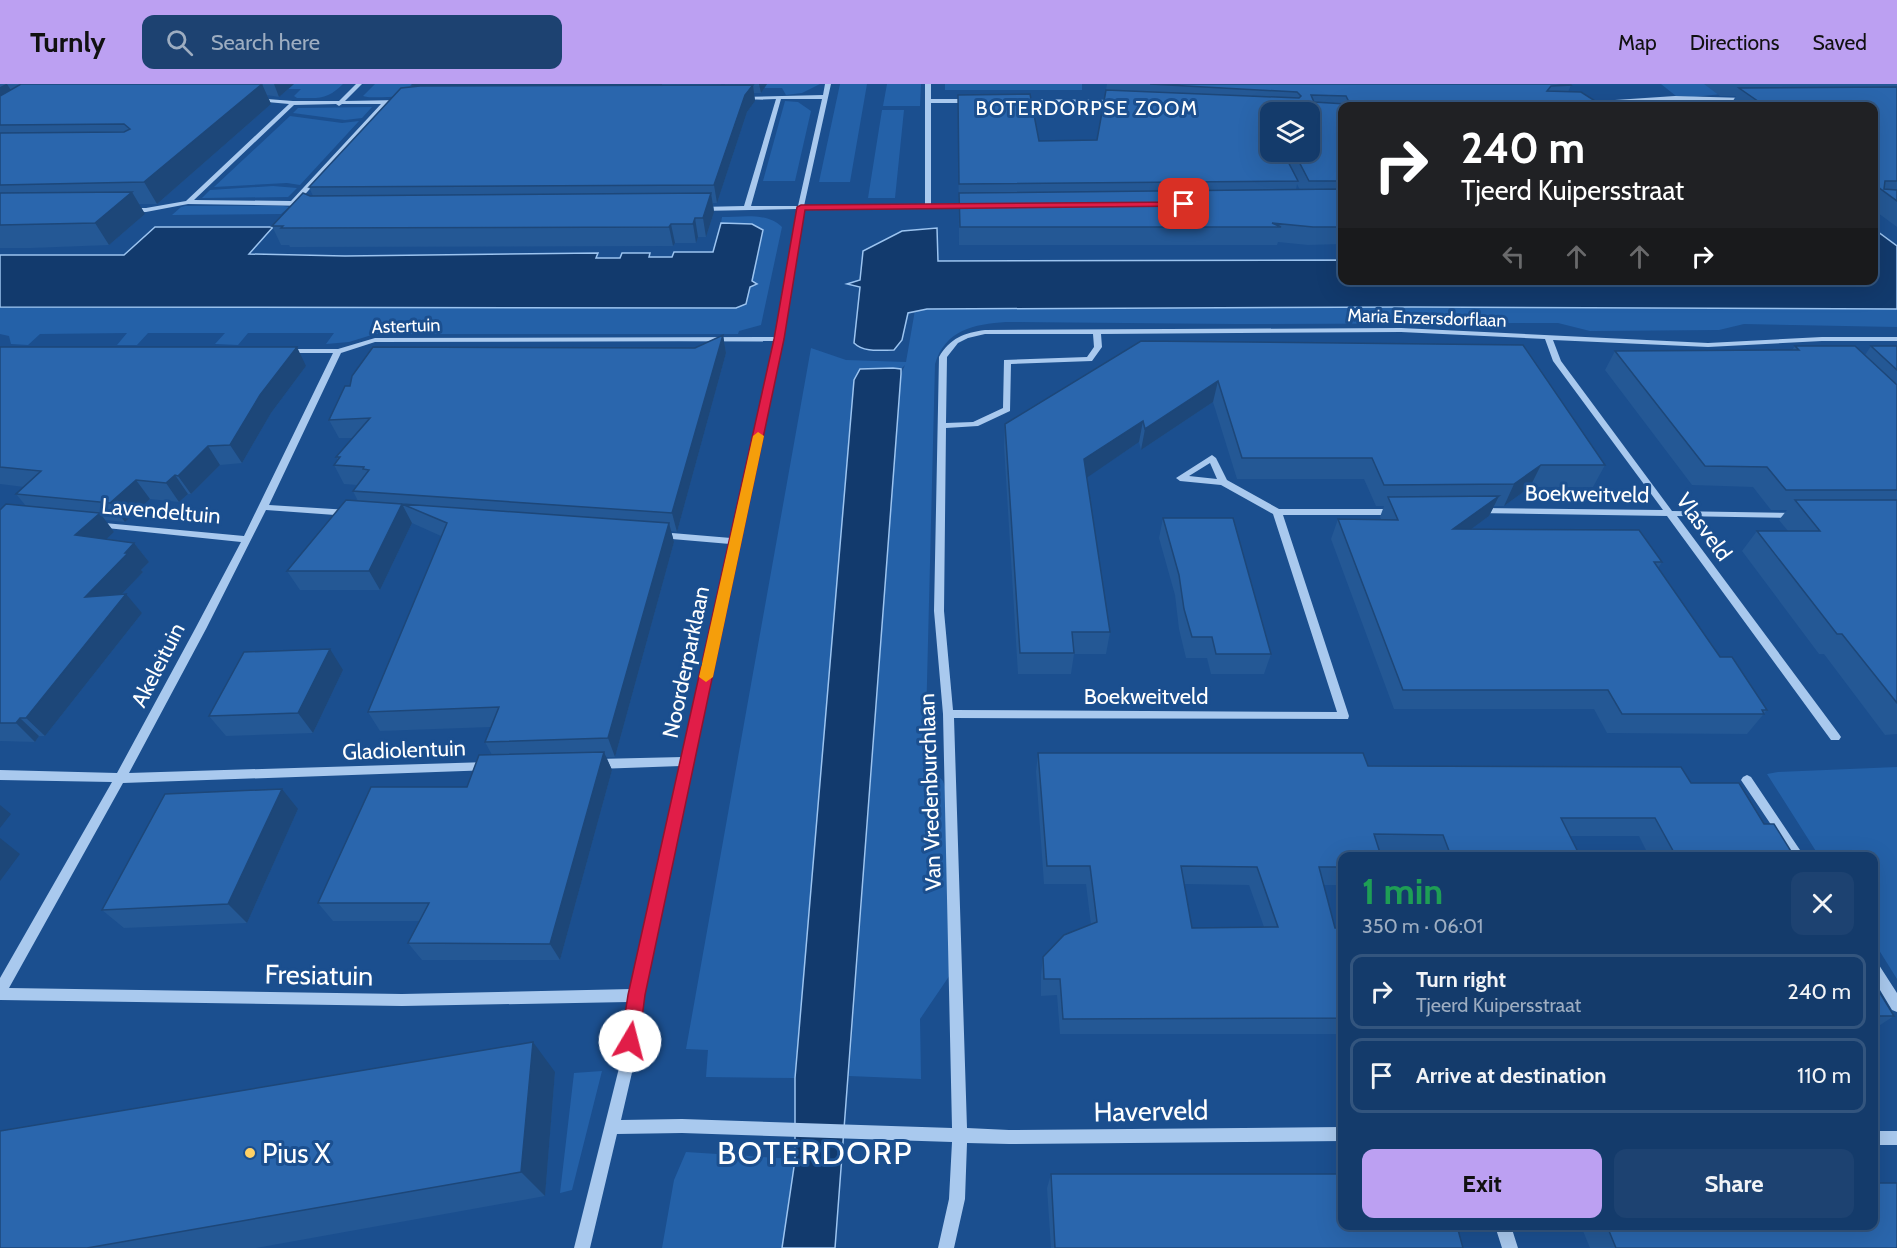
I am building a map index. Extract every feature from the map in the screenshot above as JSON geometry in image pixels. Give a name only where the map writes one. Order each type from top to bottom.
[{"type":"street","points":[[339,104],[359,84]]},
{"type":"street","name":"Noorderparklaan","points":[[582,1248],[627,1064],[637,995],[779,339],[801,207],[828,84]]},
{"type":"street","points":[[927,84],[928,205]]},
{"type":"street","points":[[732,98],[824,97]]},
{"type":"street","points":[[747,208],[779,98]]},
{"type":"street","points":[[1609,102],[1675,98],[1749,100]]},
{"type":"street","points":[[244,99],[339,104],[384,104],[409,100]]},
{"type":"street","points":[[928,100],[976,101]]},
{"type":"street","points":[[1012,101],[1128,102]]},
{"type":"street","points":[[188,202],[293,103]]},
{"type":"street","points":[[293,203],[384,104]]},
{"type":"street","points":[[123,210],[146,210],[188,202],[293,203],[318,210]]},
{"type":"street","points":[[688,209],[985,205]]},
{"type":"street","name":"Maria Enzersdorflaan","points":[[957,338],[985,332],[1401,330],[1708,345],[1822,339],[1897,339]]},
{"type":"street","points":[[943,426],[975,424],[1007,410],[1007,362],[1089,359],[1098,348],[1097,331]]},
{"type":"street","name":"Vlasveld","points":[[1548,337],[1557,361],[1835,737]]},
{"type":"street","name":"Van Vredenburchlaan","points":[[946,1248],[957,1199],[960,1137],[948,714],[939,611],[943,357],[947,348],[957,338]]},
{"type":"street","name":"Astertuin","points":[[279,351],[339,351],[375,340],[779,339]]},
{"type":"street","points":[[1822,339],[1830,347]]},
{"type":"street","name":"Akeleituin","points":[[0,992],[121,778],[262,507],[305,414],[339,351]]},
{"type":"street","points":[[1223,482],[1276,512],[1407,512]]},
{"type":"street","points":[[262,507],[356,513]]},
{"type":"street","name":"Boekweitveld","points":[[1467,511],[1671,516],[1811,515]]},
{"type":"street","name":"Boekweitveld","points":[[948,714],[1344,716],[1276,512]]},
{"type":"street","name":"Lavendeltuin","points":[[82,523],[246,538]]},
{"type":"street","points":[[645,534],[735,541]]},
{"type":"street","points":[[580,764],[687,761]]},
{"type":"street","name":"Gladiolentuin","points":[[0,775],[121,778],[496,766]]},
{"type":"street","points":[[1747,780],[1795,852]]},
{"type":"street","points":[[1878,975],[1897,1005]]},
{"type":"street","name":"Fresiatuin","points":[[0,992],[402,1000],[637,995]]},
{"type":"street","name":"Haverveld","points":[[613,1127],[655,1126],[960,1137],[1338,1134]]},
{"type":"street","points":[[1878,1138],[1897,1138]]},
{"type":"street","points":[[1504,1230],[1510,1248]]},
{"type":"shaded area","points":[[196,84],[343,84],[332,93],[322,97],[297,98],[294,96],[301,89],[189,89]]},
{"type":"shaded area","points":[[375,84],[520,84],[389,97],[363,96]]},
{"type":"shaded area","points":[[737,84],[820,84],[802,93],[786,95],[782,88],[735,88]]},
{"type":"shaded area","points":[[840,84],[867,84],[850,182],[819,182]]},
{"type":"shaded area","points":[[887,84],[921,84],[920,106],[883,106]]},
{"type":"shaded area","points":[[945,84],[1082,84],[1082,90],[945,90]]},
{"type":"shaded area","points":[[1661,84],[1814,84],[1694,97],[1676,96]]},
{"type":"shaded area","points":[[785,101],[798,102],[811,111],[795,181],[763,181]]},
{"type":"shaded area","points":[[372,107],[362,118],[345,120],[293,113],[298,108]]},
{"type":"shaded area","points":[[882,110],[904,110],[895,198],[868,198]]},
{"type":"shaded area","points":[[290,116],[342,123],[359,121],[300,185],[287,183],[214,187]]},
{"type":"shaded area","points":[[273,186],[297,188],[288,197],[202,198],[210,190]]},
{"type":"shaded area","points":[[185,206],[289,207],[281,214],[172,215]]},
{"type":"shaded area","points":[[722,217],[762,217],[782,227],[761,325],[739,331],[738,334],[375,334],[349,342],[326,344],[334,333],[248,333],[238,345],[215,344],[225,333],[148,333],[137,345],[117,345],[127,333],[40,334],[28,345],[11,344],[9,336],[0,334],[0,307],[750,287],[763,234],[745,223],[721,223]]},
{"type":"shaded area","points":[[721,223],[752,224],[763,230],[752,281],[757,284],[750,287],[746,304],[736,308],[0,307],[0,255],[124,255],[155,227],[273,227],[249,254],[345,256],[598,253],[596,258],[620,258],[622,253],[650,253],[649,257],[672,257],[674,252],[713,252]]},
{"type":"shaded area","points":[[937,228],[938,261],[1338,260],[1338,285],[1878,285],[1878,232],[1897,246],[1897,309],[1412,307],[927,309],[908,313],[902,340],[894,350],[863,348],[854,343],[860,287],[847,284],[860,280],[863,251],[902,231]]},
{"type":"shaded area","points":[[1412,307],[1897,309],[1897,327],[1744,324],[1719,330],[1590,331],[1558,323],[1006,322],[972,327],[953,336],[946,343],[935,364],[925,761],[943,781],[950,802],[952,972],[920,1019],[921,1079],[849,1076],[901,374],[905,365],[901,369],[860,369],[854,380],[795,1078],[706,1077],[708,1050],[686,1049],[811,348],[846,360],[906,362],[915,310],[927,309]]},
{"type":"shaded area","points":[[860,369],[901,369],[901,374],[835,1248],[782,1248],[795,1160],[795,1078],[854,380]]},
{"type":"shaded area","points":[[1897,767],[1897,979],[1878,948],[1878,852],[1816,852],[1767,774]]},
{"type":"shaded area","points":[[602,1071],[572,1190],[560,1193],[574,1073]]},
{"type":"shaded area","points":[[686,1152],[795,1159],[782,1248],[662,1248],[674,1180]]},
{"type":"building","points":[[21,84],[262,84],[144,182],[0,185],[0,133],[124,132],[130,129],[124,124],[0,125],[0,96]]},
{"type":"building","points":[[413,84],[662,84],[412,85]]},
{"type":"building","points":[[1150,84],[1570,84],[1551,86],[1547,91],[1581,92],[1597,102],[1349,102],[1346,96],[1311,95],[1314,102],[1260,102],[1260,162],[1288,162],[1298,181],[959,184],[958,95],[1030,94],[1039,141],[1097,140],[1106,90],[1299,98],[1301,96],[1297,92]]},
{"type":"building","points":[[753,85],[745,95],[714,185],[309,187],[401,88],[420,86]]},
{"type":"building","points":[[1897,87],[1897,181],[1885,181],[1884,189],[1897,190],[1897,201],[1878,187],[1878,102],[1759,102],[1739,88]]},
{"type":"building","points":[[1320,102],[1338,104],[1338,181],[1309,181],[1299,162],[1320,162]]},
{"type":"building","points":[[1338,189],[1338,227],[1272,223],[1281,227],[960,227],[959,193]]},
{"type":"building","points":[[132,192],[95,223],[0,225],[0,193]]},
{"type":"building","points":[[303,193],[310,196],[711,193],[703,218],[695,218],[693,224],[671,224],[669,227],[281,228],[283,226],[272,226]]},
{"type":"building","points":[[723,335],[672,513],[353,491],[369,470],[363,469],[364,467],[334,465],[340,457],[336,457],[370,418],[329,420],[345,386],[350,386],[352,376],[373,347],[695,348]]},
{"type":"building","points":[[1141,341],[1523,345],[1605,465],[1541,465],[1514,484],[1384,485],[1372,458],[1242,458],[1218,381],[1145,429],[1143,421],[1084,459],[1110,632],[1072,632],[1074,653],[1020,653],[1005,424]]},
{"type":"building","points":[[1795,346],[1855,346],[1897,385],[1897,490],[1786,490],[1767,467],[1705,466],[1615,351],[1799,350]]},
{"type":"building","points":[[1871,346],[1897,346],[1897,370]]},
{"type":"building","points":[[0,347],[297,347],[260,395],[230,445],[208,446],[178,476],[175,475],[166,483],[136,480],[110,503],[16,494],[41,471],[0,467]]},
{"type":"building","points":[[1499,496],[1453,529],[1639,530],[1662,562],[1654,562],[1720,657],[1732,657],[1767,710],[1762,710],[1764,714],[1622,714],[1608,690],[1403,690],[1338,519],[1398,520],[1388,497]]},
{"type":"building","points":[[346,500],[669,523],[608,738],[485,742],[499,707],[368,712],[447,523],[402,504],[369,571],[287,571]]},
{"type":"building","points":[[1795,500],[1897,500],[1897,703],[1842,634],[1837,634],[1757,531],[1820,531]]},
{"type":"building","points":[[6,504],[100,513],[75,535],[134,543],[125,553],[128,553],[85,597],[126,594],[26,718],[20,718],[16,723],[0,723],[0,510]]},
{"type":"building","points":[[1163,518],[1233,518],[1271,654],[1216,654],[1212,637],[1192,637],[1184,609],[1179,575]]},
{"type":"building","points":[[330,649],[298,713],[209,716],[244,652]]},
{"type":"building","points":[[604,752],[550,944],[408,943],[429,903],[318,903],[371,787],[467,787],[479,755]]},
{"type":"building","points":[[1038,753],[1363,753],[1368,766],[1681,767],[1691,783],[1739,783],[1764,824],[1774,824],[1792,852],[1674,852],[1655,818],[1561,818],[1578,852],[1449,852],[1443,835],[1374,834],[1380,852],[1338,852],[1338,867],[1319,867],[1335,928],[1338,928],[1338,1018],[1063,1019],[1060,979],[1044,979],[1043,957],[1064,935],[1097,922],[1090,866],[1047,866]],"holes":[[[1181,866],[1257,867],[1278,927],[1192,928]]]},
{"type":"building","points":[[282,789],[228,904],[102,910],[165,794]]},
{"type":"building","points":[[1878,990],[1894,1016],[1878,1016]]},
{"type":"building","points":[[533,1042],[521,1172],[87,1248],[0,1248],[0,1131]]},
{"type":"building","points":[[1051,1174],[1338,1174],[1338,1230],[1458,1230],[1463,1248],[1055,1248]]},
{"type":"building","points":[[1878,1183],[1897,1183],[1897,1248],[1616,1248],[1609,1230],[1878,1230]]},
{"type":"slow traffic","points":[[706,677],[758,436]]},
{"type":"place","name":"Pius X","points":[[250,1153]]},
{"type":"district","name":"BOTERDORPSE ZOOM","points":[[1087,108]]},
{"type":"district","name":"BOTERDORP","points":[[815,1152]]},
{"type":"route","points":[[630,1041],[637,995],[779,339],[801,207],[1184,204]]}]
